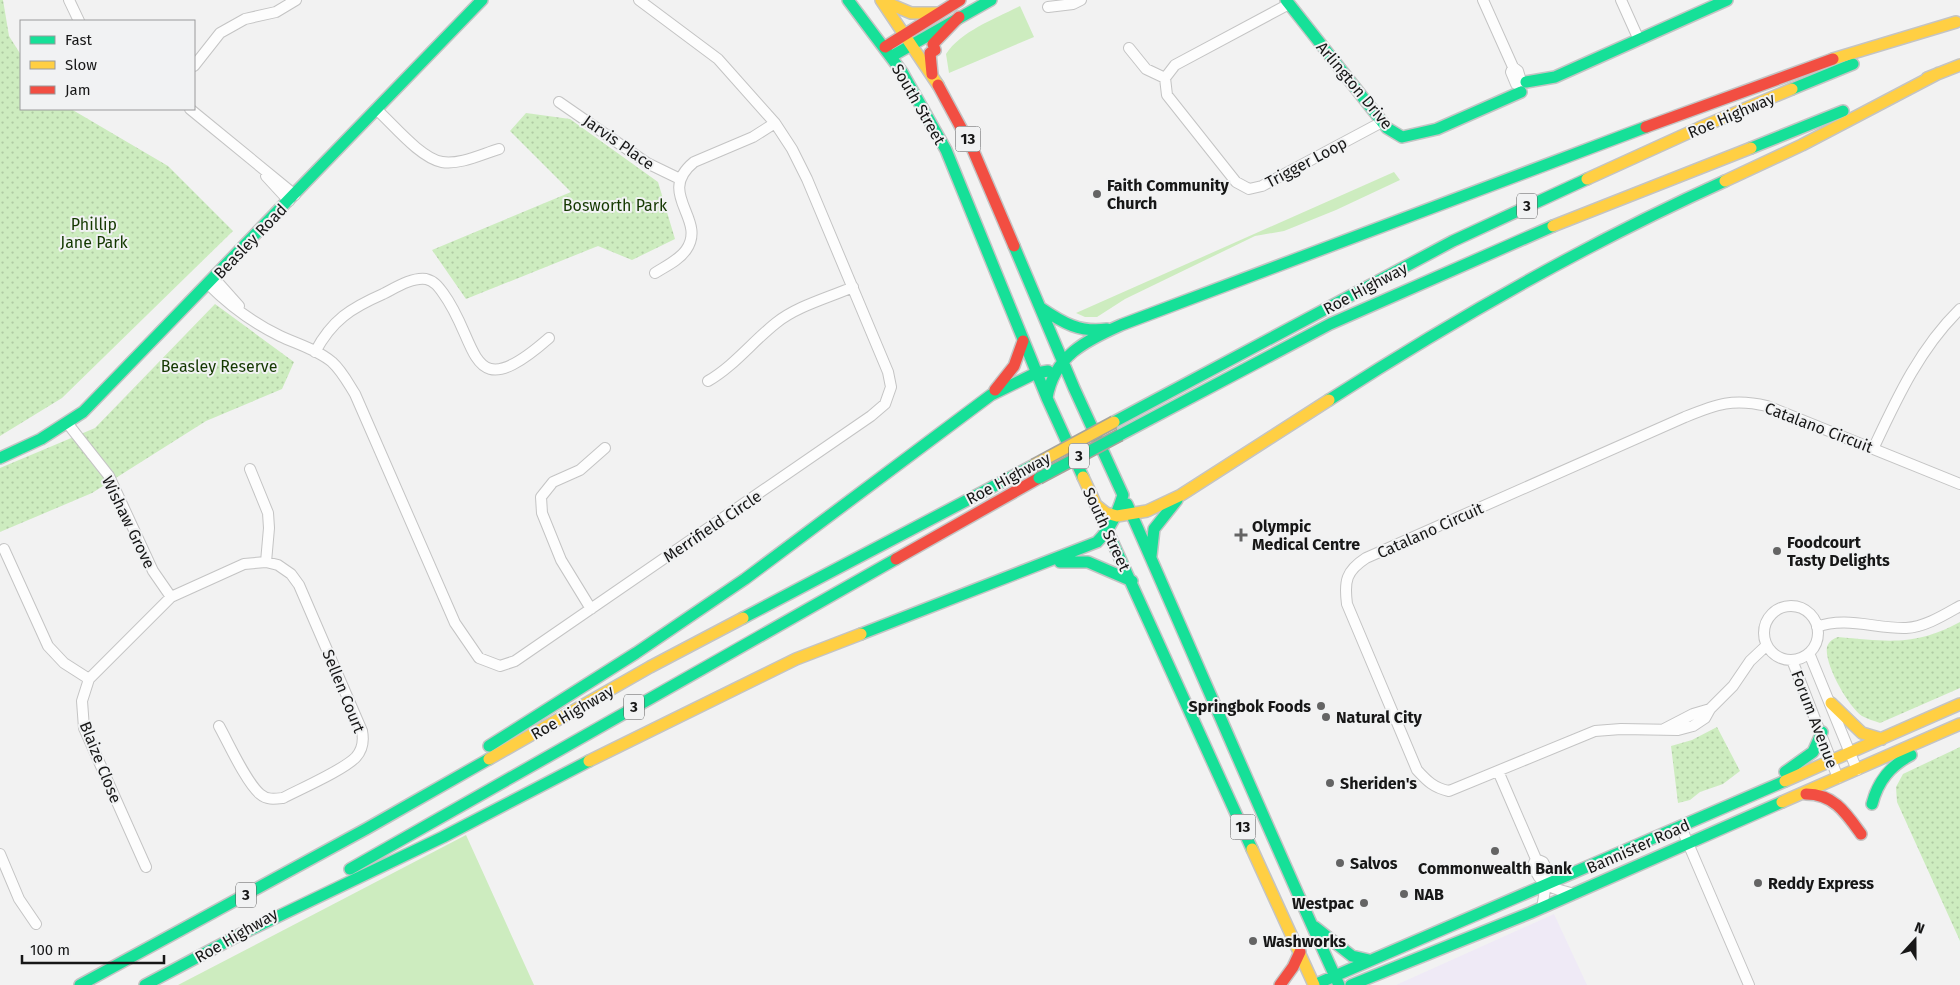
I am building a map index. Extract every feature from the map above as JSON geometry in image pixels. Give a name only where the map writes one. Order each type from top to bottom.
[{"type":"main road","name":"Beasley Road","points":[[0,458],[26,447],[68,424],[93,402],[482,0]]},
{"type":"main road","name":"South Street","points":[[848,0],[888,52],[919,99],[946,150],[1036,374],[1132,581],[1314,985]]},
{"type":"main road","name":"South Street","points":[[882,0],[932,74],[973,150],[1074,388],[1151,556],[1267,828],[1336,980]]},
{"type":"main road","points":[[882,0],[910,13],[939,13]]},
{"type":"main road","points":[[888,52],[906,33],[960,0]]},
{"type":"main road","points":[[888,52],[913,44],[991,0]]},
{"type":"main road","name":"Arlington Drive","points":[[1288,2],[1387,128],[1402,137],[1413,136],[1495,103],[1505,102],[1521,86],[1555,77],[1722,3],[1738,0]]},
{"type":"main road","points":[[932,74],[930,53],[935,50],[933,44],[959,17]]},
{"type":"main road","points":[[1047,398],[1046,388],[1052,372],[1062,359],[1118,327],[1209,290],[1389,222],[1807,67],[1958,21]]},
{"type":"main road","name":"Roe Highway","points":[[80,985],[366,830],[650,667],[1480,228],[1699,128],[1958,21]]},
{"type":"main road","name":"Roe Highway","points":[[145,985],[231,939],[658,692],[1039,478],[1330,324],[1531,235],[1960,65]]},
{"type":"main road","points":[[1096,505],[1106,513],[1117,516],[1132,515],[1146,511],[1181,495],[1371,372],[1516,288],[1667,207],[1802,144],[1939,74]]},
{"type":"main road","points":[[1041,308],[1069,327],[1089,332],[1118,327]]},
{"type":"main road","points":[[991,395],[1014,366],[1023,341]]},
{"type":"main road","points":[[366,830],[495,742],[636,653],[745,579],[991,395],[1036,374],[1052,372],[1059,374],[1074,388]]},
{"type":"main road","points":[[231,939],[443,837],[618,746],[796,659],[1040,566],[1097,542],[1108,531],[1117,516],[1123,495]]},
{"type":"main road","points":[[1151,556],[1154,529],[1181,495]]},
{"type":"main road","points":[[1040,566],[1081,560],[1095,564],[1132,581]]},
{"type":"main road","points":[[1832,703],[1862,733],[1882,739]]},
{"type":"main road","name":"Bannister Road","points":[[1314,985],[1336,980],[1369,960],[1547,886],[1960,704]]},
{"type":"main road","name":"Bannister Road","points":[[1351,985],[1575,894],[1960,724]]},
{"type":"main road","points":[[1771,788],[1774,778],[1814,753],[1820,744],[1822,732]]},
{"type":"main road","points":[[1872,804],[1880,778],[1899,761],[1914,753],[1924,740]]},
{"type":"main road","points":[[1800,795],[1825,794],[1835,801],[1861,834]]},
{"type":"main road","points":[[1312,924],[1344,951],[1352,956],[1369,960]]},
{"type":"main road","points":[[1280,985],[1294,967],[1300,952]]},
{"type":"main road","points":[[1375,985],[1392,968]]},
{"type":"street","points":[[69,0],[79,20]]},
{"type":"street","points":[[195,65],[220,33],[245,19],[276,12],[296,0]]},
{"type":"street","name":"Merrifield Circle","points":[[211,281],[226,302],[279,335],[332,362],[344,375],[355,394],[455,623],[479,658],[490,664],[500,666],[508,664],[871,416],[886,404],[891,387],[888,372],[853,287],[807,179],[792,149],[775,123],[718,59],[640,0]]},
{"type":"street","points":[[1048,7],[1073,4],[1081,0]]},
{"type":"street","points":[[1483,0],[1513,67],[1518,71],[1521,86]]},
{"type":"street","points":[[1621,0],[1639,40]]},
{"type":"street","points":[[1129,48],[1146,69],[1155,76],[1165,78],[1175,65],[1288,2]]},
{"type":"street","name":"Trigger Loop","points":[[1165,78],[1167,96],[1236,182],[1249,189],[1262,186],[1382,122]]},
{"type":"street","name":"Jarvis Place","points":[[559,102],[647,163],[680,179]]},
{"type":"street","points":[[376,109],[426,155],[442,162],[460,161],[499,149]]},
{"type":"street","points":[[191,110],[261,169],[269,181],[292,198]]},
{"type":"street","points":[[655,273],[680,257],[687,249],[692,236],[691,224],[679,196],[680,179],[687,168],[694,162],[753,137],[775,123]]},
{"type":"street","points":[[315,352],[343,315],[358,305],[412,281],[425,279],[436,283],[450,302],[477,361],[492,369],[509,367],[528,356],[549,338]]},
{"type":"street","points":[[708,381],[722,373],[777,322],[809,305],[853,287]]},
{"type":"street","points":[[1874,448],[1909,375],[1947,321],[1960,309]]},
{"type":"street","name":"Catalano Circuit","points":[[1766,646],[1750,661],[1733,686],[1710,709],[1705,718],[1693,726],[1678,730],[1595,731],[1557,745],[1449,792],[1438,789],[1427,782],[1417,770],[1347,604],[1345,589],[1347,578],[1353,567],[1366,558],[1685,417],[1730,401],[1747,401],[1767,406],[1960,484]]},
{"type":"street","name":"Wishaw Grove","points":[[68,424],[109,476],[153,571],[171,597]]},
{"type":"street","points":[[591,609],[562,560],[542,513],[541,498],[552,482],[580,470],[605,448]]},
{"type":"street","points":[[171,597],[244,564],[266,562],[270,528],[268,513],[250,469]]},
{"type":"street","points":[[4,549],[48,646],[64,663],[89,679]]},
{"type":"street","name":"Sellen Court","points":[[219,726],[253,786],[261,795],[272,800],[282,798],[350,762],[361,749],[364,740],[362,731],[300,585],[291,574],[278,565],[266,562]]},
{"type":"street","name":"Blaize Close","points":[[146,867],[134,844],[84,728],[82,701],[89,679],[171,597]]},
{"type":"street","points":[[1790,605],[1808,612],[1817,627],[1817,641],[1809,653],[1792,660],[1777,656],[1766,646],[1764,637],[1767,619],[1781,607],[1790,605]]},
{"type":"street","points":[[1817,627],[1828,623],[1846,623],[1908,628],[1931,621],[1960,606]]},
{"type":"street","name":"Forum Avenue","points":[[1809,653],[1832,703],[1857,770]]},
{"type":"street","name":"Forum Avenue","points":[[1792,660],[1822,732],[1838,778]]},
{"type":"street","points":[[1498,771],[1536,859],[1533,865],[1537,877],[1547,886],[1575,894]]},
{"type":"street","points":[[1681,827],[1749,985]]},
{"type":"street","points":[[0,854],[19,899],[36,924]]},
{"type":"street","points":[[1542,908],[1547,886]]},
{"type":"shaded area","points":[[1554,914],[1587,985],[1396,985]]},
{"type":"green space","name":"Phillip Jane Park","points":[[0,0],[3,0],[9,36],[20,53],[20,110],[73,110],[168,166],[233,231],[62,398],[0,436]]},
{"type":"green space","points":[[1020,6],[1034,37],[949,73],[946,54],[952,46],[979,26]]},
{"type":"green space","name":"Bosworth Park","points":[[526,113],[570,119],[658,182],[675,239],[632,260],[598,246],[466,299],[432,250],[571,192],[510,131]]},
{"type":"green space","points":[[1394,172],[1400,180],[1336,210],[1284,231],[1255,236],[1125,299],[1097,317],[1085,317],[1076,313]]},
{"type":"green space","name":"Beasley Reserve","points":[[215,304],[294,362],[282,389],[206,421],[92,493],[0,532],[0,468],[95,428]]},
{"type":"green space","points":[[1960,622],[1960,688],[1880,723],[1862,716],[1856,711],[1838,684],[1829,664],[1827,647],[1831,640],[1838,637],[1886,641],[1914,639],[1944,630]]},
{"type":"green space","points":[[1717,727],[1740,771],[1723,784],[1700,792],[1690,800],[1678,803],[1671,746],[1692,740]]},
{"type":"green space","points":[[1960,747],[1960,941],[1897,802],[1896,787],[1903,774]]},
{"type":"green space","points":[[466,835],[534,985],[178,985]]},
{"type":"traffic: fast","points":[[0,458],[41,439],[83,412],[482,0]]},
{"type":"traffic: fast","points":[[848,0],[902,72],[946,150],[1047,398],[1083,477]]},
{"type":"traffic: fast","points":[[892,56],[991,0]]},
{"type":"traffic: fast","points":[[1286,0],[1387,128],[1402,137],[1437,129],[1521,92]]},
{"type":"traffic: fast","points":[[1526,82],[1555,77],[1727,0]]},
{"type":"traffic: fast","points":[[1792,89],[1853,64]]},
{"type":"traffic: fast","points":[[1751,148],[1843,111]]},
{"type":"traffic: fast","points":[[1047,398],[1056,371],[1073,352],[1095,337],[1121,325],[1646,127]]},
{"type":"traffic: fast","points":[[1114,422],[1453,241],[1587,179]]},
{"type":"traffic: fast","points":[[1329,400],[1425,340],[1523,283],[1623,230],[1725,181]]},
{"type":"traffic: fast","points":[[1120,435],[1330,324],[1553,226]]},
{"type":"traffic: fast","points":[[861,634],[1097,542],[1110,526],[1118,508],[1123,495],[1074,388],[1014,246]]},
{"type":"traffic: fast","points":[[1041,308],[1072,326],[1088,330],[1107,329]]},
{"type":"traffic: fast","points":[[489,746],[636,653],[745,579],[991,395],[1036,373],[1048,371]]},
{"type":"traffic: fast","points":[[1039,478],[1120,435]]},
{"type":"traffic: fast","points":[[743,618],[1034,465]]},
{"type":"traffic: fast","points":[[1151,556],[1154,529],[1177,500]]},
{"type":"traffic: fast","points":[[1127,504],[1339,985]]},
{"type":"traffic: fast","points":[[1103,521],[1252,849]]},
{"type":"traffic: fast","points":[[350,869],[896,559]]},
{"type":"traffic: fast","points":[[1060,562],[1088,562],[1132,581]]},
{"type":"traffic: fast","points":[[1785,772],[1813,752],[1822,732]]},
{"type":"traffic: fast","points":[[1872,804],[1881,781],[1891,769],[1911,755]]},
{"type":"traffic: fast","points":[[80,985],[366,829],[489,759]]},
{"type":"traffic: fast","points":[[231,939],[443,837],[589,761]]},
{"type":"traffic: fast","points":[[1314,985],[1785,781]]},
{"type":"traffic: fast","points":[[1351,985],[1530,913],[1782,802]]},
{"type":"traffic: fast","points":[[1315,927],[1352,956],[1369,960]]},
{"type":"traffic: fast","points":[[145,985],[241,934]]},
{"type":"traffic: slow","points":[[881,0],[938,85]]},
{"type":"traffic: slow","points":[[885,2],[911,13],[939,13]]},
{"type":"traffic: slow","points":[[1833,59],[1956,22]]},
{"type":"traffic: slow","points":[[1927,78],[1960,65]]},
{"type":"traffic: slow","points":[[1725,181],[1802,145],[1939,73]]},
{"type":"traffic: slow","points":[[1587,179],[1699,128],[1792,89]]},
{"type":"traffic: slow","points":[[1553,226],[1751,148]]},
{"type":"traffic: slow","points":[[1083,477],[1096,505],[1106,513],[1117,516],[1147,511],[1181,495],[1329,400]]},
{"type":"traffic: slow","points":[[1034,465],[1114,422]]},
{"type":"traffic: slow","points":[[489,759],[650,667],[743,618]]},
{"type":"traffic: slow","points":[[589,761],[796,659],[861,634]]},
{"type":"traffic: slow","points":[[1831,703],[1862,733],[1882,739]]},
{"type":"traffic: slow","points":[[1785,781],[1960,704]]},
{"type":"traffic: slow","points":[[1782,802],[1960,724]]},
{"type":"traffic: slow","points":[[1252,849],[1314,985]]},
{"type":"traffic: jam","points":[[885,47],[960,0]]},
{"type":"traffic: jam","points":[[932,74],[930,53],[935,50],[933,44],[959,17]]},
{"type":"traffic: jam","points":[[1646,127],[1833,59]]},
{"type":"traffic: jam","points":[[938,85],[973,150],[1014,246]]},
{"type":"traffic: jam","points":[[995,390],[1014,366],[1023,341]]},
{"type":"traffic: jam","points":[[896,559],[1039,478]]},
{"type":"traffic: jam","points":[[1806,794],[1824,797],[1832,801],[1844,812],[1861,834]]},
{"type":"traffic: jam","points":[[1280,985],[1293,967],[1300,952]]},
{"type":"place","name":"Faith Community Church","points":[[1097,194]]},
{"type":"place","name":"Olympic Medical Centre","points":[[1241,535]]},
{"type":"place","name":"Foodcourt Tasty Delights","points":[[1777,551]]},
{"type":"place","name":"Springbok Foods","points":[[1321,706]]},
{"type":"place","name":"Natural City","points":[[1326,717]]},
{"type":"place","name":"Sheriden's","points":[[1330,783]]},
{"type":"place","name":"Commonwealth Bank","points":[[1495,851]]},
{"type":"place","name":"Salvos","points":[[1340,863]]},
{"type":"place","name":"Reddy Express","points":[[1758,883]]},
{"type":"place","name":"NAB","points":[[1404,894]]},
{"type":"place","name":"Westpac","points":[[1364,903]]},
{"type":"place","name":"Washworks","points":[[1253,941]]}]
